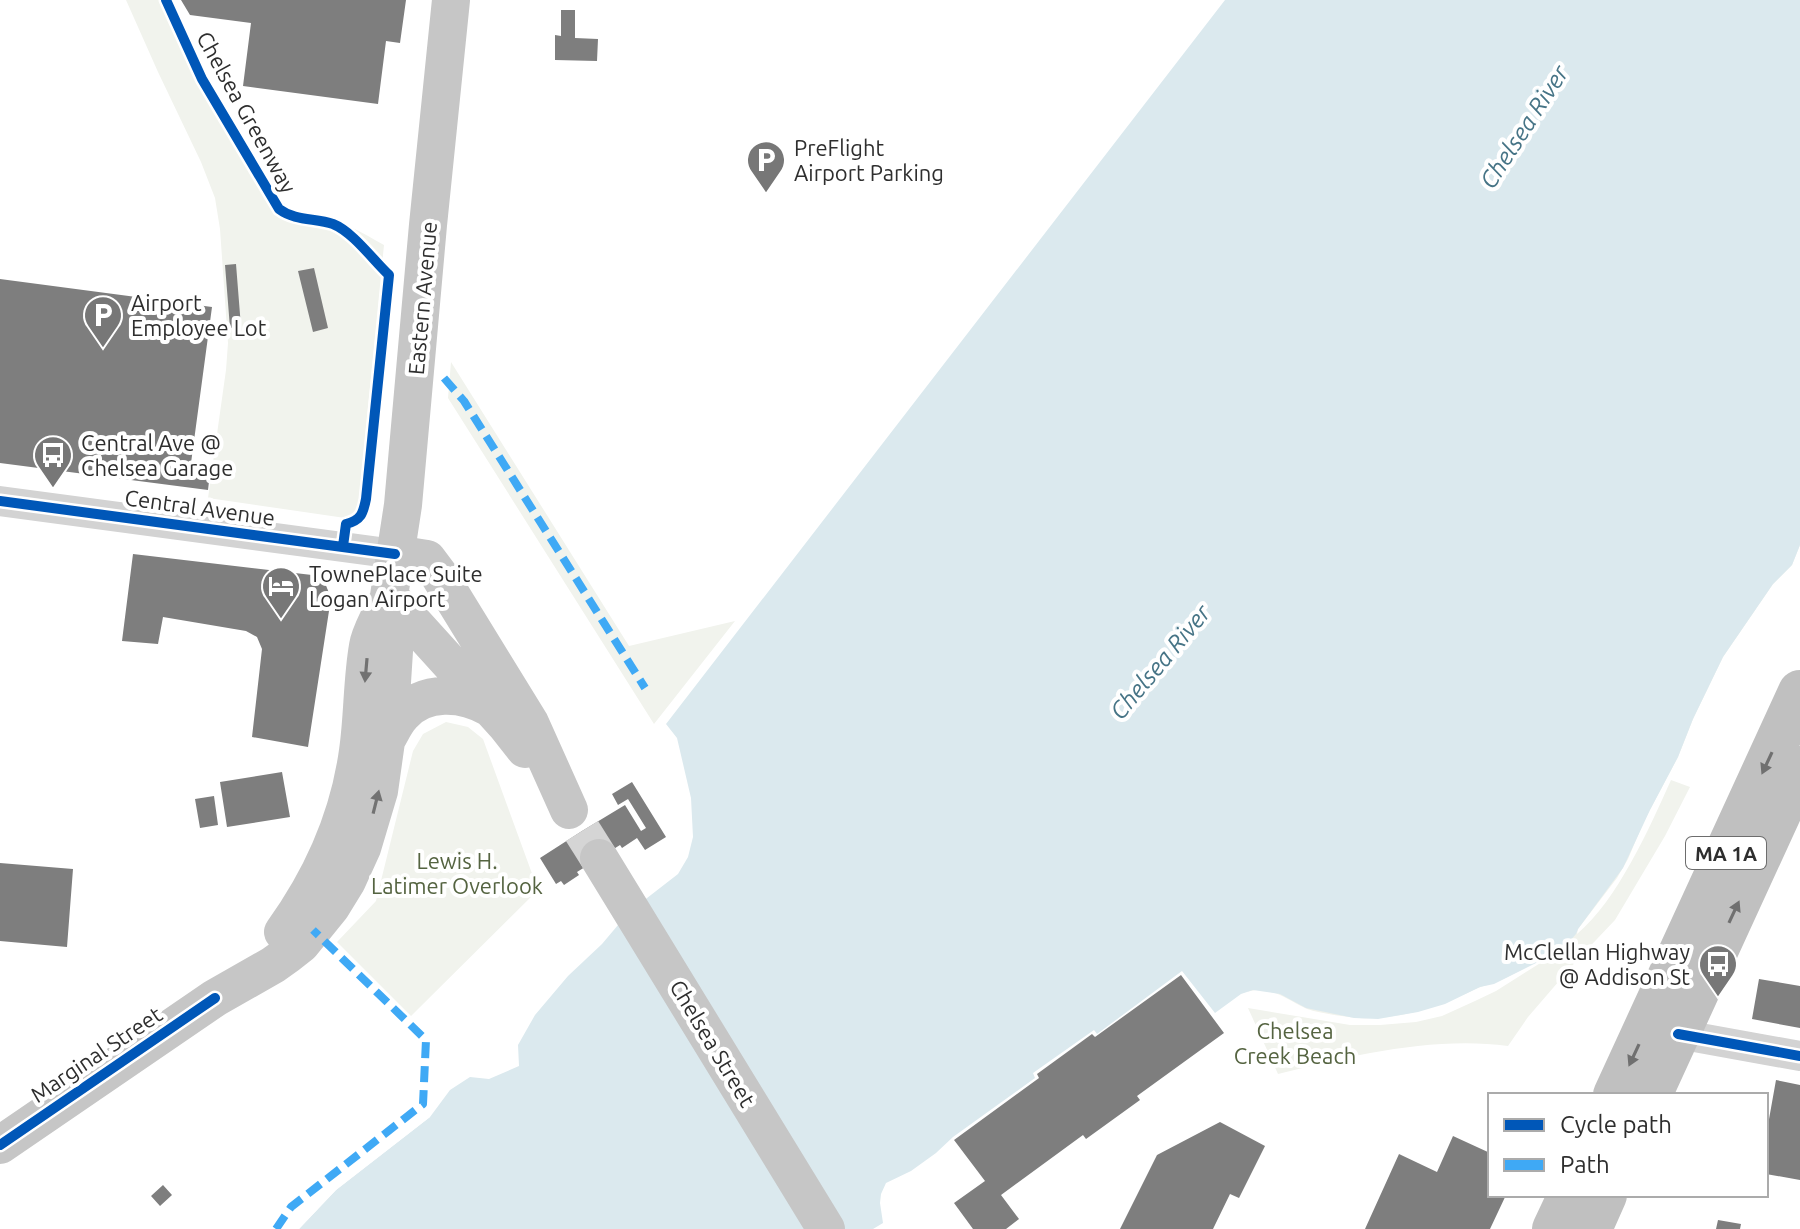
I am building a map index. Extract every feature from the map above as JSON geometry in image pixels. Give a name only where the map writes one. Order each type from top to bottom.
[{"type":"highway","name":"MA 1A","points":[[1616,1093],[1800,692]]},
{"type":"highway","name":"MA 1A","points":[[1651,1093],[1800,768]]},
{"type":"highway","points":[[1554,1229],[1569,1197]]},
{"type":"highway","points":[[1590,1229],[1604,1197]]},
{"type":"main road","name":"Eastern Avenue","points":[[389,596],[411,556],[403,505],[451,0]]},
{"type":"main road","name":"Chelsea Street","points":[[411,556],[460,607],[523,746],[583,833],[826,1229]]},
{"type":"main road","name":"Chelsea Street","points":[[389,596],[505,706]]},
{"type":"main road","name":"Marginal Street","points":[[0,1145],[215,998],[287,955],[307,937],[331,907],[347,881],[368,831],[379,791],[388,737],[394,663],[389,596]]},
{"type":"main road","name":"Marginal Street","points":[[215,998],[275,942],[309,893],[335,840],[356,763],[368,643],[389,596]]},
{"type":"main road","points":[[388,737],[402,714],[431,697],[456,695],[505,706]]},
{"type":"street","name":"Central Avenue","points":[[0,501],[411,556]]},
{"type":"street","name":"Chelsea Street","points":[[343,546],[389,596]]},
{"type":"street","points":[[1678,1034],[1800,1056]]},
{"type":"green space","points":[[126,0],[172,0],[202,66],[277,196],[285,204],[300,213],[348,226],[384,245],[358,509],[352,519],[208,498],[228,343],[215,198]]},
{"type":"green space","points":[[451,362],[629,646],[735,621],[654,724],[448,398]]},
{"type":"green space","name":"Chelsea Creek Beach","points":[[1800,545],[1792,565],[1773,584],[1723,657],[1628,859],[1577,934],[1606,903],[1619,883],[1643,841],[1671,780],[1690,787],[1665,836],[1615,920],[1528,1017],[1508,1046],[1421,1046],[1278,1074],[1248,1008],[1350,1025],[1416,1022],[1442,1016],[1496,991],[1550,957],[1449,1001],[1390,1017],[1359,1018],[1332,1014],[1310,1010],[1263,990],[1247,992]]},
{"type":"green space","name":"Lewis H. Latimer Overlook","points":[[446,722],[468,727],[483,739],[538,890],[411,1016],[337,942],[376,901],[413,751],[423,734]]},
{"type":"water","name":"Chelsea River","points":[[1225,0],[1800,0],[1800,545],[1792,565],[1773,584],[1723,657],[1623,868],[1576,934],[1548,957],[1494,984],[1480,987],[1445,1004],[1378,1019],[1354,1018],[1306,1008],[1280,994],[1253,990],[1241,994],[1215,1013],[1182,971],[1097,1034],[1094,1030],[1033,1073],[1035,1078],[911,1171],[886,1183],[880,1203],[883,1223],[873,1229],[299,1229],[336,1190],[430,1117],[450,1090],[470,1077],[489,1079],[519,1066],[518,1045],[535,1015],[629,912],[678,874],[688,857],[693,837],[691,798],[677,738],[666,724]]},
{"type":"pier","points":[[426,1115],[430,1117],[336,1190],[299,1229],[295,1229],[333,1187]]},
{"type":"building","points":[[181,0],[406,0],[400,43],[386,41],[378,104],[243,86],[251,23],[190,15]]},
{"type":"building","points":[[561,10],[575,10],[575,38],[598,39],[597,61],[555,60],[555,35],[561,36]]},
{"type":"building","points":[[236,264],[241,327],[230,328],[225,265]]},
{"type":"building","points":[[314,268],[328,328],[313,332],[298,271]]},
{"type":"building","name":"Airport Employee Lot","points":[[0,279],[212,307],[191,463],[211,465],[208,490],[0,463]]},
{"type":"building","points":[[133,554],[312,575],[325,583],[331,598],[308,747],[252,737],[262,649],[257,637],[246,631],[163,617],[158,644],[122,641]]},
{"type":"building","points":[[282,772],[290,817],[227,827],[220,782]]},
{"type":"building","points":[[632,782],[666,837],[645,850],[637,838],[622,848],[620,845],[577,872],[579,875],[564,885],[561,881],[556,884],[540,858],[582,831],[625,805],[641,831],[646,828],[628,799],[618,805],[612,794]]},
{"type":"building","points":[[214,796],[218,825],[200,828],[195,799]]},
{"type":"building","points":[[0,863],[73,869],[67,947],[0,941]]},
{"type":"building","points":[[1181,975],[1224,1033],[1137,1096],[1140,1100],[1086,1139],[1083,1135],[1001,1195],[1019,1219],[1006,1229],[973,1229],[954,1203],[985,1181],[954,1140],[1039,1078],[1037,1074],[1092,1034],[1095,1037]]},
{"type":"building","points":[[1759,979],[1800,986],[1800,1028],[1752,1019]]},
{"type":"building","points":[[1776,1080],[1800,1085],[1800,1180],[1768,1174],[1768,1125]]},
{"type":"building","points":[[1220,1122],[1265,1146],[1239,1198],[1230,1194],[1213,1229],[1120,1229],[1157,1155]]},
{"type":"building","points":[[1453,1136],[1488,1152],[1488,1197],[1505,1197],[1490,1229],[1365,1229],[1399,1154],[1437,1172]]},
{"type":"building","points":[[163,1185],[172,1195],[160,1206],[151,1196]]},
{"type":"building","points":[[1718,1220],[1741,1224],[1740,1229],[1716,1229]]},
{"type":"tunnel","points":[[582,831],[599,858]]},
{"type":"marked path","points":[[444,378],[464,401],[645,688]]},
{"type":"marked path","points":[[276,1229],[291,1207],[423,1104],[426,1040],[313,930]]},
{"type":"cycle path","name":"Chelsea Greenway","points":[[166,0],[202,79],[279,209],[292,216],[326,222],[340,228],[389,275],[366,499],[360,516],[346,524],[343,546]]},
{"type":"cycle path","points":[[0,501],[395,554]]},
{"type":"cycle path","points":[[0,1145],[215,998]]},
{"type":"cycle path","points":[[1678,1034],[1800,1056]]},
{"type":"place","name":"PreFlight Airport Parking","points":[[766,194]]},
{"type":"place","name":"Airport Employee Lot","points":[[103,349]]},
{"type":"place","name":"Central Ave @ Chelsea Garage","points":[[53,489]]},
{"type":"place","name":"TownePlace Suite Logan Airport","points":[[281,620]]},
{"type":"place","name":"McClellan Highway @ Addison St","points":[[1718,998]]}]
